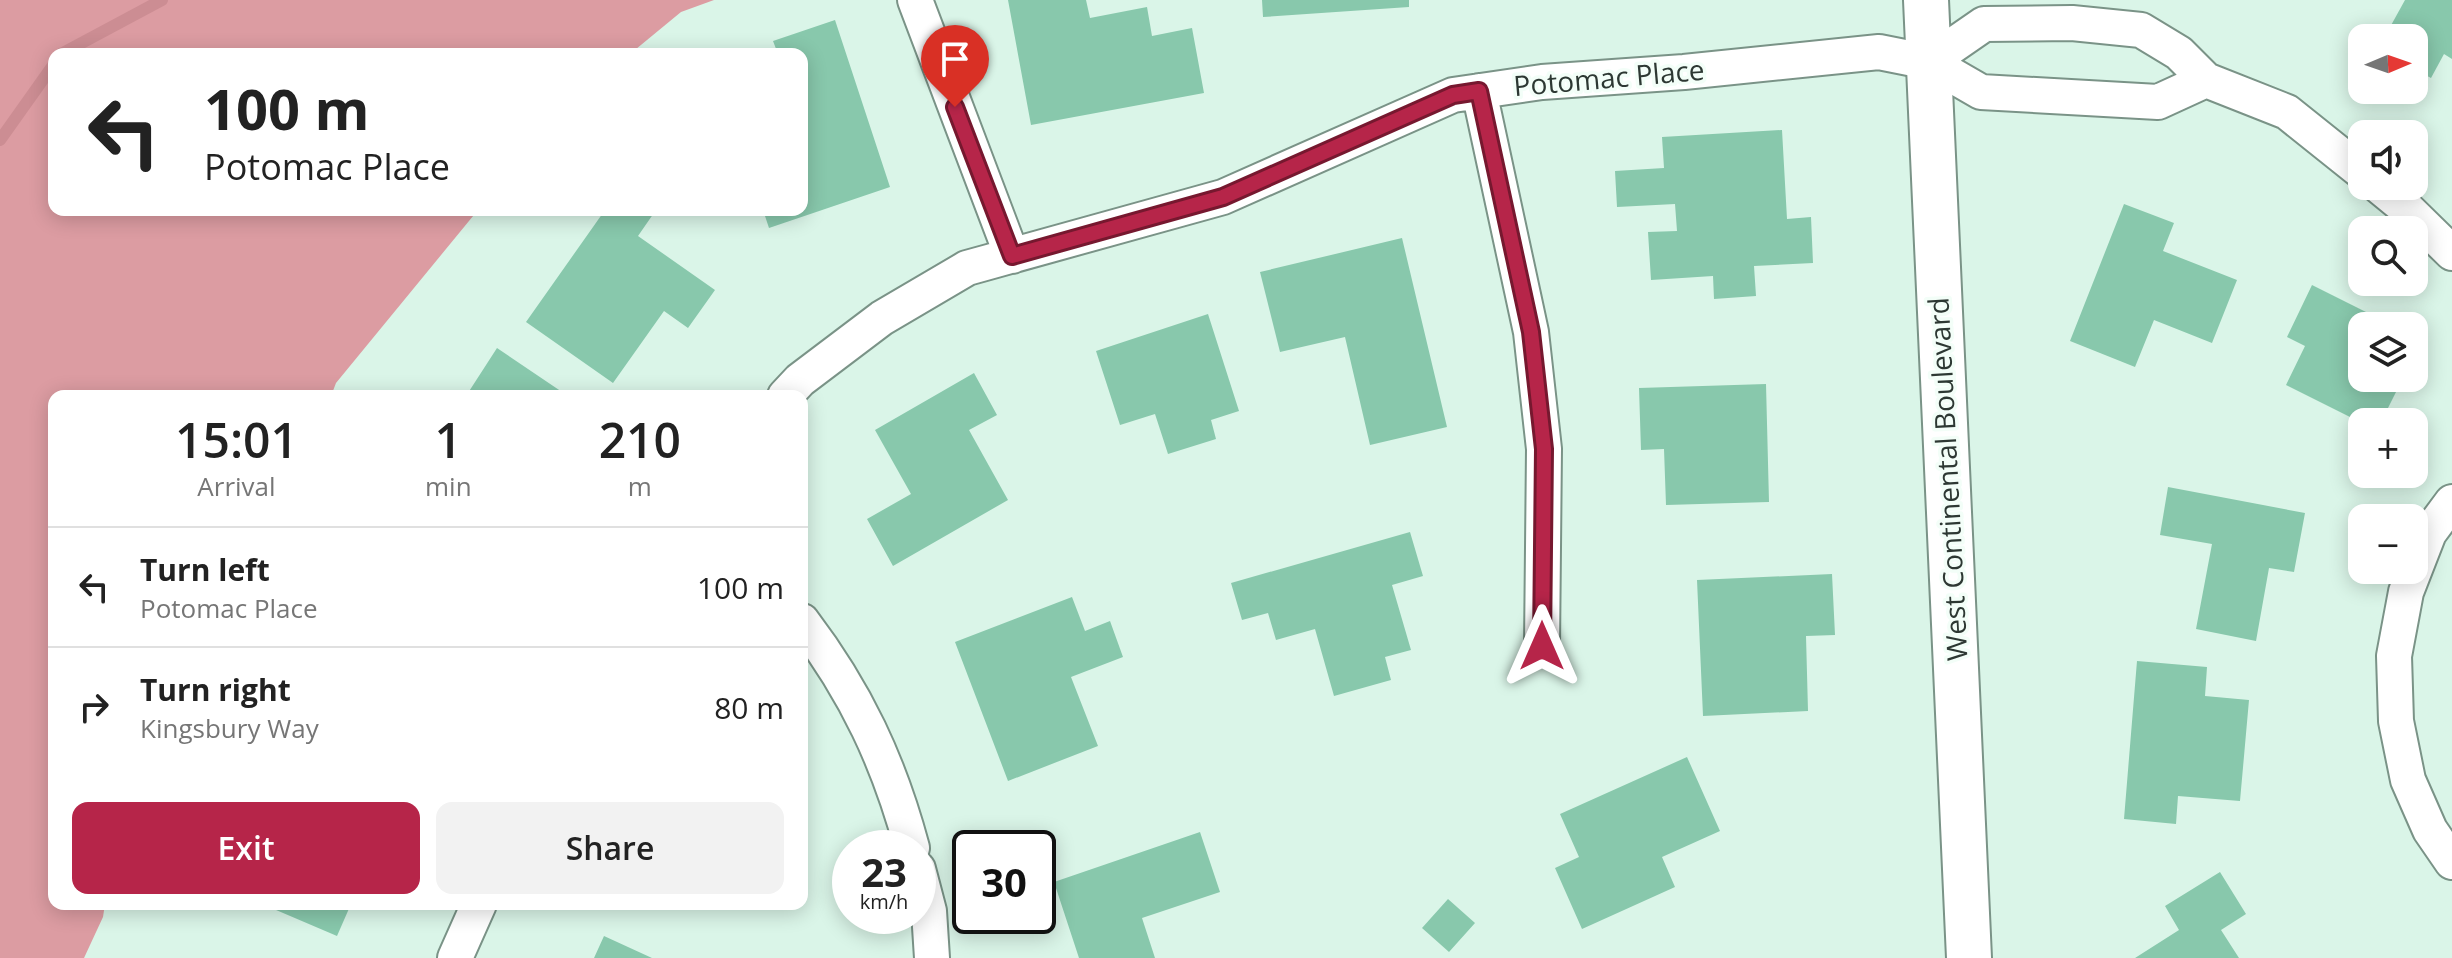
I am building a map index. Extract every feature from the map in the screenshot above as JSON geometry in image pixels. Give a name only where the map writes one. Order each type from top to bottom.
[{"type":"main road","name":"West Continental Boulevard","points":[[1926,0],[1969,958]]},
{"type":"street","points":[[915,0],[1012,256]]},
{"type":"street","points":[[1929,62],[1984,24],[2072,23],[2141,30],[2179,53],[2206,80],[2287,112],[2348,161]]},
{"type":"street","name":"Potomac Place","points":[[791,390],[882,318],[967,268],[1223,197],[1453,95],[1542,82],[1684,72],[1879,52],[1929,62],[1981,92],[2158,102],[2206,80]]},
{"type":"street","points":[[1479,91],[1531,332],[1544,449],[1542,646]]},
{"type":"street","points":[[2396,200],[2452,253]]},
{"type":"street","points":[[2452,502],[2429,533],[2406,592],[2394,656],[2396,721],[2408,780],[2430,830],[2452,862]]},
{"type":"street","points":[[808,629],[832,660],[867,722],[901,805],[907,830]]},
{"type":"street","points":[[455,958],[476,910]]},
{"type":"street","points":[[930,934],[932,958]]},
{"type":"shaded area","points":[[0,0],[714,0],[681,12],[637,48],[48,48],[48,216],[473,216],[333,390],[48,390],[48,910],[104,910],[84,958],[0,958]]},
{"type":"building","points":[[1008,0],[1086,0],[1090,18],[1147,7],[1152,36],[1192,28],[1204,93],[1031,125]]},
{"type":"building","points":[[1262,0],[1409,0],[1409,7],[1263,17]]},
{"type":"building","points":[[2405,0],[2452,0],[2452,59],[2444,54],[2431,78],[2428,76],[2428,24],[2392,24]]},
{"type":"building","points":[[835,20],[890,187],[808,215],[808,48],[776,48],[773,41]]},
{"type":"building","points":[[1782,130],[1787,219],[1811,217],[1813,263],[1754,266],[1756,296],[1714,299],[1713,276],[1651,280],[1648,232],[1677,231],[1675,204],[1617,207],[1615,171],[1664,168],[1662,137]]},
{"type":"building","points":[[2124,204],[2174,223],[2163,251],[2237,280],[2212,343],[2154,320],[2135,367],[2070,341]]},
{"type":"building","points":[[601,216],[652,216],[638,236],[715,290],[688,328],[664,311],[613,383],[526,322]]},
{"type":"building","points":[[765,216],[804,216],[769,228]]},
{"type":"building","points":[[1402,238],[1447,427],[1370,445],[1345,337],[1280,352],[1260,272]]},
{"type":"building","points":[[2312,285],[2366,312],[2348,312],[2348,392],[2396,392],[2388,408],[2348,408],[2348,416],[2286,385],[2305,346],[2287,337]]},
{"type":"building","points":[[1208,314],[1239,411],[1211,420],[1216,439],[1168,454],[1155,414],[1120,425],[1096,351]]},
{"type":"building","points":[[497,348],[559,390],[470,390]]},
{"type":"building","points":[[974,373],[997,415],[969,430],[1008,500],[893,566],[867,519],[911,494],[875,430]]},
{"type":"building","points":[[1766,384],[1769,502],[1666,505],[1664,449],[1641,450],[1639,388]]},
{"type":"building","points":[[2168,487],[2305,513],[2294,572],[2269,568],[2256,641],[2196,629],[2212,544],[2160,535]]},
{"type":"building","points":[[1410,532],[1423,576],[1392,585],[1411,650],[1385,657],[1391,680],[1334,696],[1315,629],[1276,640],[1268,613],[1242,620],[1231,583]]},
{"type":"building","points":[[1832,574],[1835,635],[1806,636],[1808,711],[1703,716],[1697,580]]},
{"type":"building","points":[[1072,597],[1085,631],[1110,621],[1123,657],[1071,677],[1098,746],[1008,781],[955,642]]},
{"type":"building","points":[[2137,661],[2207,667],[2205,696],[2249,700],[2240,801],[2178,796],[2176,824],[2124,819]]},
{"type":"building","points":[[1687,757],[1720,831],[1662,857],[1675,887],[1582,929],[1555,868],[1579,857],[1560,814]]},
{"type":"building","points":[[1200,832],[1220,892],[1142,918],[1155,958],[1079,958],[1056,881]]},
{"type":"building","points":[[2220,872],[2246,914],[2221,930],[2239,958],[2135,958],[2179,930],[2165,906]]},
{"type":"building","points":[[1448,899],[1475,923],[1449,952],[1422,928]]},
{"type":"building","points":[[276,910],[348,910],[337,936]]},
{"type":"building","points":[[604,936],[652,958],[594,958]]},
{"type":"waterway","points":[[72,48],[162,0]]},
{"type":"waterway","points":[[0,140],[48,72]]},
{"type":"route","points":[[955,107],[1012,256],[1223,197],[1453,95],[1479,91],[1531,332],[1544,449],[1542,646]]}]
